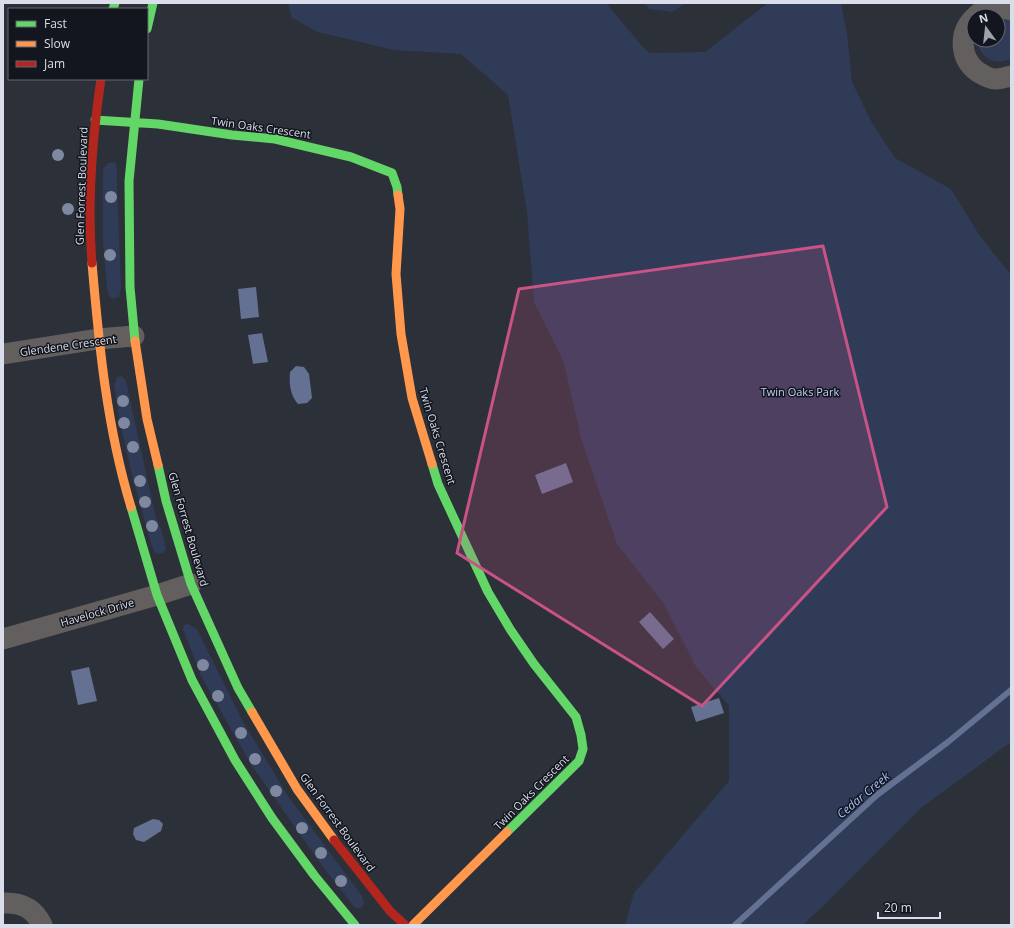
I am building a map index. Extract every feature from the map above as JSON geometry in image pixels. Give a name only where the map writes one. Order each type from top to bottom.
[{"type":"street","points":[[148,25],[153,3]]},
{"type":"street","points":[[966,29],[963,46],[966,58],[972,68],[983,75],[995,79],[1011,76]]},
{"type":"street","name":"Glen Forrest Boulevard","points":[[101,80],[95,120],[91,178],[90,237],[98,339],[108,412],[123,482],[157,595],[192,680],[235,760],[280,829],[314,875],[355,925]]},
{"type":"street","name":"Glen Forrest Boulevard","points":[[139,80],[129,181],[130,287],[134,336],[147,419],[166,501],[191,584],[238,688],[297,789],[328,832],[390,911],[405,925]]},
{"type":"street","name":"Twin Oaks Crescent","points":[[95,120],[134,122],[275,139],[304,144],[351,157],[392,173],[397,187],[400,209],[396,274],[401,334],[412,398],[438,484],[492,598],[514,635],[534,664],[576,717],[581,734],[583,749],[579,761],[413,925]]},
{"type":"street","name":"Glendene Crescent","points":[[3,354],[98,339],[134,336]]},
{"type":"street","name":"Havelock Drive","points":[[3,639],[191,584]]},
{"type":"street","points":[[3,903],[19,903],[29,908],[39,918],[42,925]]},
{"type":"highlighted area","points":[[823,246],[887,507],[702,706],[457,553],[519,289]]},
{"type":"green space","name":"Twin Oaks Park","points":[[288,3],[606,3],[643,47],[650,53],[705,52],[768,3],[841,3],[847,34],[852,82],[872,123],[895,158],[951,189],[980,236],[1011,275],[1011,742],[921,808],[803,925],[625,925],[634,893],[729,781],[729,706],[696,667],[664,604],[617,544],[581,438],[564,363],[534,302],[527,212],[508,95],[461,54],[394,50],[318,32],[292,18]]},
{"type":"green space","points":[[645,3],[686,3],[672,12],[649,9]]},
{"type":"green space","points":[[1006,19],[1011,21],[1011,58],[1000,62],[994,61],[985,56],[979,48],[1006,48]]},
{"type":"green space","points":[[115,162],[117,168],[121,288],[119,297],[113,299],[109,296],[107,288],[103,243],[103,169],[108,163]]},
{"type":"green space","points":[[122,376],[126,381],[155,514],[163,535],[166,549],[163,553],[156,554],[152,547],[133,479],[119,418],[114,385],[117,377]]},
{"type":"green space","points":[[188,624],[197,629],[242,720],[288,796],[362,896],[364,904],[361,908],[355,908],[323,867],[252,766],[201,676],[183,629],[184,625]]},
{"type":"shaded area","points":[[256,287],[259,317],[241,319],[238,289]]},
{"type":"shaded area","points":[[262,333],[268,362],[253,364],[248,335]]},
{"type":"shaded area","points":[[296,366],[304,367],[309,374],[312,398],[307,403],[298,404],[292,393],[290,385],[290,372]]},
{"type":"shaded area","points":[[566,463],[573,482],[542,494],[535,475]]},
{"type":"shaded area","points":[[650,612],[674,639],[663,649],[639,622]]},
{"type":"shaded area","points":[[89,667],[97,701],[78,705],[71,671]]},
{"type":"shaded area","points":[[719,698],[724,713],[696,722],[691,707]]},
{"type":"shaded area","points":[[153,819],[159,820],[163,824],[161,831],[144,842],[136,840],[133,834],[134,828]]},
{"type":"waterway","name":"Cedar Creek","points":[[735,925],[877,795],[948,742],[1011,690]]},
{"type":"traffic: fast","points":[[113,8],[115,3]]},
{"type":"traffic: fast","points":[[148,25],[153,3]]},
{"type":"traffic: fast","points":[[135,341],[130,287],[129,181],[139,80]]},
{"type":"traffic: fast","points":[[95,120],[158,124],[232,135],[275,139],[351,157],[392,173],[398,195]]},
{"type":"traffic: fast","points":[[432,464],[438,484],[488,592],[510,629],[534,664],[576,717],[581,735],[583,749],[579,761],[507,832]]},
{"type":"traffic: fast","points":[[158,465],[166,501],[191,584],[238,688],[252,712]]},
{"type":"traffic: fast","points":[[131,507],[157,595],[192,680],[235,760],[272,818],[314,875],[355,925]]},
{"type":"traffic: slow","points":[[398,195],[400,209],[396,274],[401,334],[412,398],[432,464]]},
{"type":"traffic: slow","points":[[92,263],[105,386],[116,447],[131,507]]},
{"type":"traffic: slow","points":[[135,341],[147,419],[158,465]]},
{"type":"traffic: slow","points":[[252,712],[297,789],[334,840]]},
{"type":"traffic: slow","points":[[413,925],[507,832]]},
{"type":"traffic: jam","points":[[92,263],[90,217],[91,171],[101,80]]},
{"type":"traffic: jam","points":[[334,840],[390,911],[405,925]]}]
